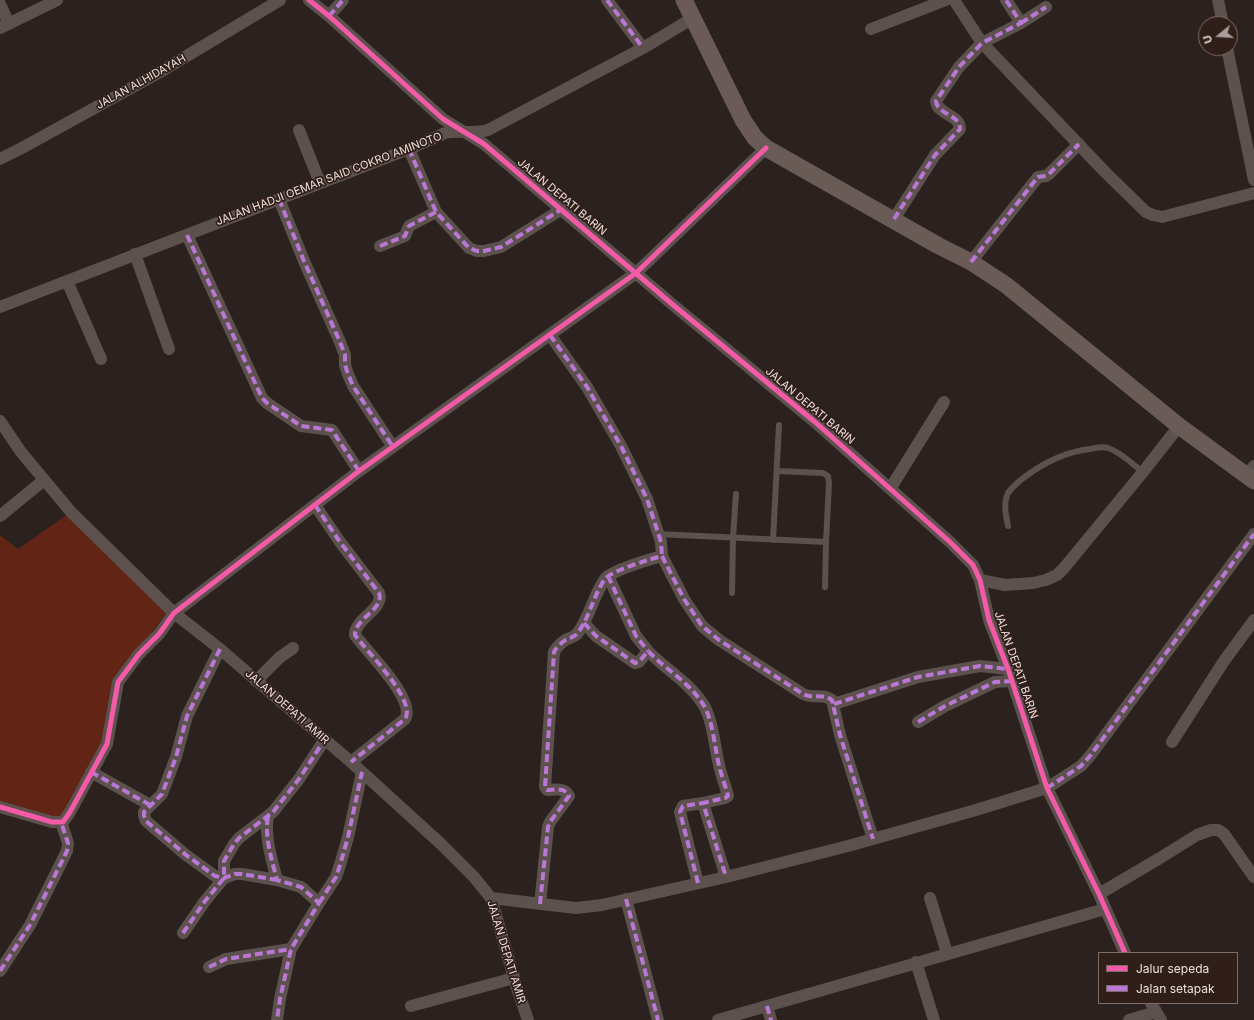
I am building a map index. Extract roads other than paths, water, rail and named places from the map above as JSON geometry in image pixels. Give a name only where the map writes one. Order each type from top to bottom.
[{"type":"main road","points":[[684,0],[743,120],[755,138],[766,148],[894,219],[939,246],[971,262],[1006,285],[1179,426],[1251,474]]},
{"type":"street","points":[[0,4],[5,26],[57,0]]},
{"type":"street","name":"JALAN ALHIDAYAH","points":[[0,159],[160,72],[280,0]]},
{"type":"street","name":"JALAN DEPATI BARIN","points":[[309,0],[329,16],[443,119],[484,144],[815,422],[962,553],[973,565],[980,580],[989,620],[1047,788],[1125,952]]},
{"type":"street","points":[[329,16],[344,0]]},
{"type":"street","points":[[607,0],[643,48]]},
{"type":"street","points":[[871,29],[946,0]]},
{"type":"street","points":[[954,0],[982,43],[1078,144],[1142,208],[1156,216],[1162,217],[1254,193]]},
{"type":"street","points":[[1006,0],[1021,23]]},
{"type":"street","points":[[1218,0],[1221,16]]},
{"type":"street","points":[[894,219],[936,155],[959,131],[960,126],[958,122],[936,105],[936,101],[959,67],[982,43],[1021,23],[1046,7]]},
{"type":"street","name":"JALAN HADJI OEMAR SAID COKRO AMINOTO","points":[[0,307],[408,149],[445,133],[482,132],[494,128],[643,48],[693,18]]},
{"type":"street","points":[[1229,56],[1253,173]]},
{"type":"street","points":[[299,130],[320,183]]},
{"type":"street","points":[[971,262],[1038,177],[1049,174],[1078,144]]},
{"type":"street","points":[[0,807],[52,822],[61,822],[66,819],[107,743],[118,682],[139,654],[159,634],[174,613],[359,471],[636,273],[766,148]]},
{"type":"street","points":[[408,149],[436,212],[469,248],[484,252],[501,247],[562,209]]},
{"type":"street","points":[[279,199],[304,262],[340,342],[345,355],[345,365],[353,386],[393,447]]},
{"type":"street","points":[[380,246],[405,236],[409,226],[436,212]]},
{"type":"street","points":[[187,235],[262,398],[300,426],[332,430],[359,471]]},
{"type":"street","points":[[135,254],[169,349]]},
{"type":"street","points":[[67,281],[101,359]]},
{"type":"street","points":[[550,335],[587,387],[621,446],[647,498],[661,542],[662,556],[684,599],[698,621],[719,640],[796,691],[809,697],[827,697],[832,700],[840,735],[873,839]]},
{"type":"street","points":[[890,489],[944,402]]},
{"type":"street","name":"JALAN DEPATI AMIR","points":[[0,421],[21,452],[71,512],[174,613],[220,649],[325,739],[441,844],[474,877],[491,898],[527,1020]]},
{"type":"street","points":[[980,580],[1005,585],[1033,583],[1046,580],[1057,575],[1143,472],[1179,426]]},
{"type":"street","points":[[0,516],[44,480]]},
{"type":"street","points":[[315,505],[340,542],[379,593],[379,603],[356,627],[355,635],[400,690],[408,715],[351,762]]},
{"type":"street","points":[[491,898],[576,908],[602,905],[726,877],[873,839],[1047,788],[1081,766],[1090,756],[1254,534]]},
{"type":"street","points":[[540,904],[548,827],[569,796],[564,790],[547,790],[545,787],[554,652],[564,640],[576,636],[584,623],[599,590],[608,576],[662,556]]},
{"type":"street","points":[[608,576],[636,636],[656,660],[676,675],[693,692],[703,703],[707,711],[720,770],[728,796],[703,803],[683,806],[680,812],[698,883]]},
{"type":"street","points":[[1172,742],[1224,661],[1254,620]]},
{"type":"street","points":[[584,623],[596,636],[635,663],[639,662],[648,651]]},
{"type":"street","points":[[256,681],[279,658],[293,648]]},
{"type":"street","points":[[220,649],[187,716],[176,757],[162,794],[144,812],[144,816],[146,821],[186,855],[215,876],[224,878]]},
{"type":"street","points":[[834,704],[918,677],[980,666],[1007,673]]},
{"type":"street","points":[[918,722],[945,706],[995,682],[1007,673]]},
{"type":"street","points":[[224,878],[224,861],[234,844],[274,812],[299,780],[325,739]]},
{"type":"street","points":[[91,772],[150,806]]},
{"type":"street","points":[[277,1020],[291,949],[336,877],[348,837],[362,772]]},
{"type":"street","points":[[703,803],[726,877]]},
{"type":"street","points":[[268,817],[267,824],[270,849],[277,880]]},
{"type":"street","points":[[0,971],[36,912],[67,851],[68,843],[61,822]]},
{"type":"street","points":[[1098,894],[1197,835],[1211,830],[1218,830],[1224,834],[1254,877]]},
{"type":"street","points":[[183,933],[205,901],[224,878],[235,874],[277,880],[301,887],[319,903]]},
{"type":"street","points":[[930,898],[947,953]]},
{"type":"street","points":[[626,899],[658,1020]]},
{"type":"street","points":[[718,1020],[947,953],[1105,909]]},
{"type":"street","points":[[209,967],[226,959],[291,949]]},
{"type":"street","points":[[916,962],[934,1020]]},
{"type":"street","points":[[411,1006],[514,978]]},
{"type":"street","points":[[767,1006],[771,1020]]},
{"type":"street","points":[[1129,1020],[1156,1012]]},
{"type":"lane","points":[[773,540],[779,425]]},
{"type":"lane","points":[[1008,526],[1005,508],[1008,494],[1021,480],[1048,461],[1059,456],[1081,450],[1103,447],[1115,451],[1143,472]]},
{"type":"lane","points":[[777,471],[823,473],[828,476],[825,587]]},
{"type":"lane","points":[[732,594],[733,538],[736,494]]},
{"type":"lane","points":[[658,534],[826,542]]}]
